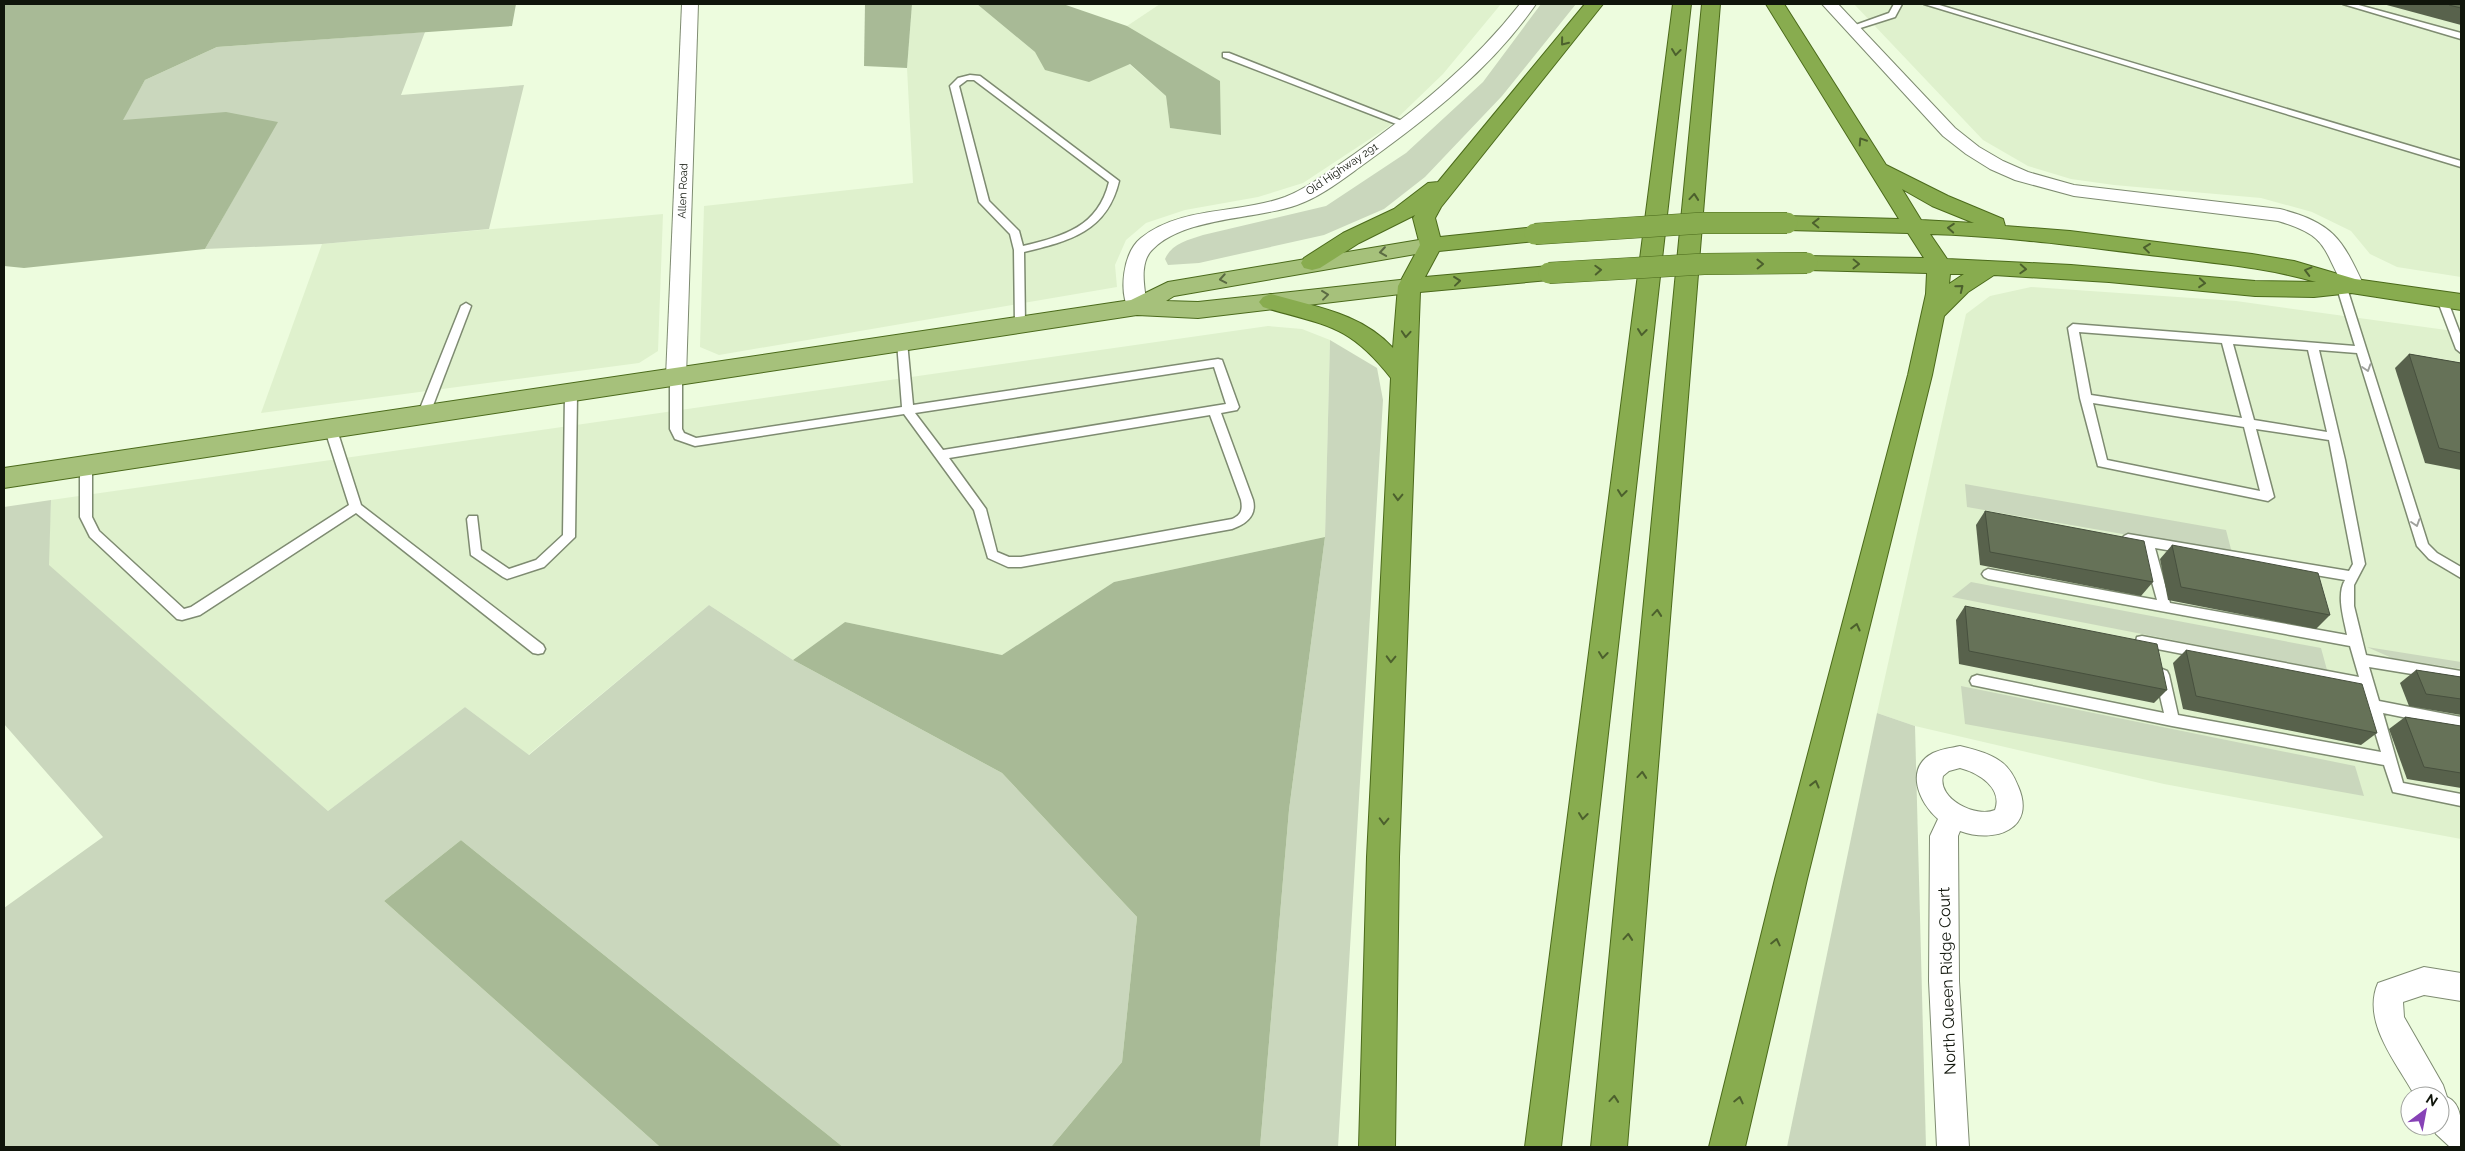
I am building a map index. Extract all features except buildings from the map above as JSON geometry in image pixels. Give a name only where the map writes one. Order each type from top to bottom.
[{"type":"highway","points":[[1377,1147],[1383,857],[1403,378],[1409,286],[1431,244],[1424,218],[1431,205],[1594,4]]},
{"type":"highway","points":[[1543,1147],[1682,4]]},
{"type":"highway","points":[[1609,1147],[1711,4]]},
{"type":"highway","points":[[1728,1147],[1791,879],[1918,385],[1933,313],[1939,265],[1917,226],[1775,4]]},
{"type":"highway","points":[[1880,168],[1940,201],[2012,232]]},
{"type":"highway","points":[[1312,264],[1351,238],[1402,214],[1461,169]]},
{"type":"highway","points":[[1431,244],[1535,234],[1702,224],[1786,223],[1917,226],[2012,232],[2252,261],[2294,268],[2348,287]]},
{"type":"highway","points":[[1409,286],[1550,273],[1704,264],[1807,263],[1991,267],[2153,278],[2288,291],[2348,287],[2451,300]]},
{"type":"highway","points":[[1933,313],[1960,287],[1991,267]]},
{"type":"highway","points":[[1271,302],[1350,326],[1367,337],[1385,354],[1403,378]]},
{"type":"main road","points":[[1137,307],[1168,290],[1431,244]]},
{"type":"main road","points":[[4,478],[571,394],[1137,307],[1198,310],[1409,286]]},
{"type":"street","name":"Allen Road","points":[[676,377],[690,4]]},
{"type":"street","name":"Old Highway 291","points":[[1137,307],[1135,261],[1138,251],[1148,241],[1164,232],[1192,224],[1291,202],[1316,189],[1407,125],[1453,88],[1485,56],[1528,4]]},
{"type":"street","points":[[1830,4],[1949,132],[1968,149],[1992,163],[2025,178],[2060,189],[2095,195],[2280,215],[2302,221],[2322,230],[2337,246],[2348,287]]},
{"type":"street","name":"North Queen Ridge Court","points":[[1953,1147],[1944,981],[1944,836],[1954,817]]},
{"type":"street","points":[[2426,1086],[2389,1020],[2388,994],[2424,981],[2461,987]]},
{"type":"street","points":[[2450,1126],[2461,1136]]},
{"type":"lane","points":[[1851,28],[1892,15],[1898,4]]},
{"type":"lane","points":[[1928,4],[2461,164]]},
{"type":"lane","points":[[2347,4],[2461,36]]},
{"type":"lane","points":[[1226,55],[1407,125]]},
{"type":"lane","points":[[1019,250],[1069,237],[1091,224],[1107,204],[1114,181],[977,78],[964,78],[954,86],[984,202],[1015,233],[1019,250],[1020,324]]},
{"type":"lane","points":[[2348,287],[2361,350],[2423,546],[2433,556],[2461,573]]},
{"type":"lane","points":[[2451,300],[2461,349]]},
{"type":"lane","points":[[423,416],[466,306]]},
{"type":"lane","points":[[2227,341],[2250,422],[2268,496],[2102,463],[2086,398],[2074,328],[2313,348],[2361,350]]},
{"type":"lane","points":[[902,342],[908,411],[939,456],[980,509],[992,556],[1008,562],[1021,562],[1232,524],[1245,518],[1248,505],[1214,410]]},
{"type":"lane","points":[[2313,348],[2334,437],[2359,564],[2348,585],[2348,606],[2355,642],[2398,788],[2461,800]]},
{"type":"lane","points":[[676,377],[676,430],[679,436],[695,442],[1218,363],[1233,406],[939,456]]},
{"type":"lane","points":[[473,519],[476,552],[507,574],[540,564],[569,537],[571,394]]},
{"type":"lane","points":[[2086,398],[2250,422],[2334,437]]},
{"type":"lane","points":[[331,430],[356,508],[538,649]]},
{"type":"lane","points":[[86,466],[86,517],[94,534],[182,614],[195,611],[356,508]]},
{"type":"lane","points":[[2118,537],[2352,576]]},
{"type":"lane","points":[[2147,542],[2165,607]]},
{"type":"lane","points":[[1988,574],[2355,642]]},
{"type":"lane","points":[[2127,638],[2368,684]]},
{"type":"lane","points":[[2156,643],[2172,720]]},
{"type":"lane","points":[[2360,660],[2461,676]]},
{"type":"lane","points":[[1977,681],[2172,720],[2390,760]]},
{"type":"lane","points":[[2374,706],[2461,723]]},
{"type":"shaded area","points":[[4,4],[516,4],[512,26],[217,47],[145,80],[123,120],[226,112],[278,122],[205,249],[24,268],[4,266]]},
{"type":"shaded area","points":[[865,4],[912,4],[907,68],[864,66]]},
{"type":"shaded area","points":[[912,4],[977,4],[1035,52],[1089,81],[1129,64],[1166,96],[1170,128],[1221,135],[1219,81],[1127,26],[1160,4],[1501,4],[1443,74],[1388,127],[1303,183],[1258,197],[1185,210],[1146,223],[1126,240],[1115,265],[1117,287],[719,355],[700,347],[704,206],[913,183],[907,68]]},
{"type":"shaded area","points":[[977,4],[1063,4],[1127,26],[1220,81],[1221,135],[1170,128],[1166,96],[1130,64],[1089,82],[1045,70],[1035,52]]},
{"type":"shaded area","points":[[1541,4],[1576,4],[1502,96],[1425,177],[1384,209],[1324,235],[1199,263],[1168,265],[1165,259],[1171,250],[1181,243],[1203,235],[1326,206],[1406,153],[1483,82]]},
{"type":"shaded area","points":[[1854,4],[2461,4],[2461,277],[2397,267],[2370,254],[2351,231],[2312,212],[2261,198],[2114,185],[2071,179],[2028,166],[1983,140]]},
{"type":"shaded area","points":[[425,32],[401,95],[524,85],[489,229],[322,244],[205,249],[277,122],[122,120],[145,80],[217,47]]},
{"type":"shaded area","points":[[663,214],[658,351],[639,363],[261,413],[322,244]]},
{"type":"shaded area","points":[[2031,287],[2236,301],[2461,332],[2461,839],[2164,784],[1915,726],[1877,713],[1966,314],[1990,296]]},
{"type":"shaded area","points":[[1268,326],[1302,329],[1330,340],[1325,537],[1114,582],[1002,655],[845,622],[793,660],[709,605],[528,755],[465,707],[328,811],[48,565],[51,500]]},
{"type":"shaded area","points":[[1330,340],[1377,368],[1383,400],[1338,1147],[1260,1147],[1289,810],[1325,537]]},
{"type":"shaded area","points":[[1965,484],[2226,530],[2232,553],[1967,507]]},
{"type":"shaded area","points":[[51,500],[49,565],[328,811],[465,707],[529,755],[709,605],[793,660],[1002,773],[1137,917],[1122,1062],[1051,1147],[843,1147],[461,840],[384,901],[660,1147],[4,1147],[4,908],[103,837],[4,724],[4,507]]},
{"type":"shaded area","points":[[1325,537],[1289,810],[1260,1147],[1051,1147],[1122,1062],[1137,917],[1002,773],[793,660],[845,622],[1002,655],[1114,582]]},
{"type":"shaded area","points":[[1971,582],[2321,648],[2327,670],[1952,597]]},
{"type":"shaded area","points":[[2367,647],[2461,662],[2461,669],[2392,658]]},
{"type":"shaded area","points":[[1961,686],[2355,766],[2364,796],[1965,724]]},
{"type":"shaded area","points":[[1877,713],[1915,726],[1926,1147],[1787,1147]]},
{"type":"shaded area","points":[[461,840],[843,1147],[660,1147],[384,901]]}]
